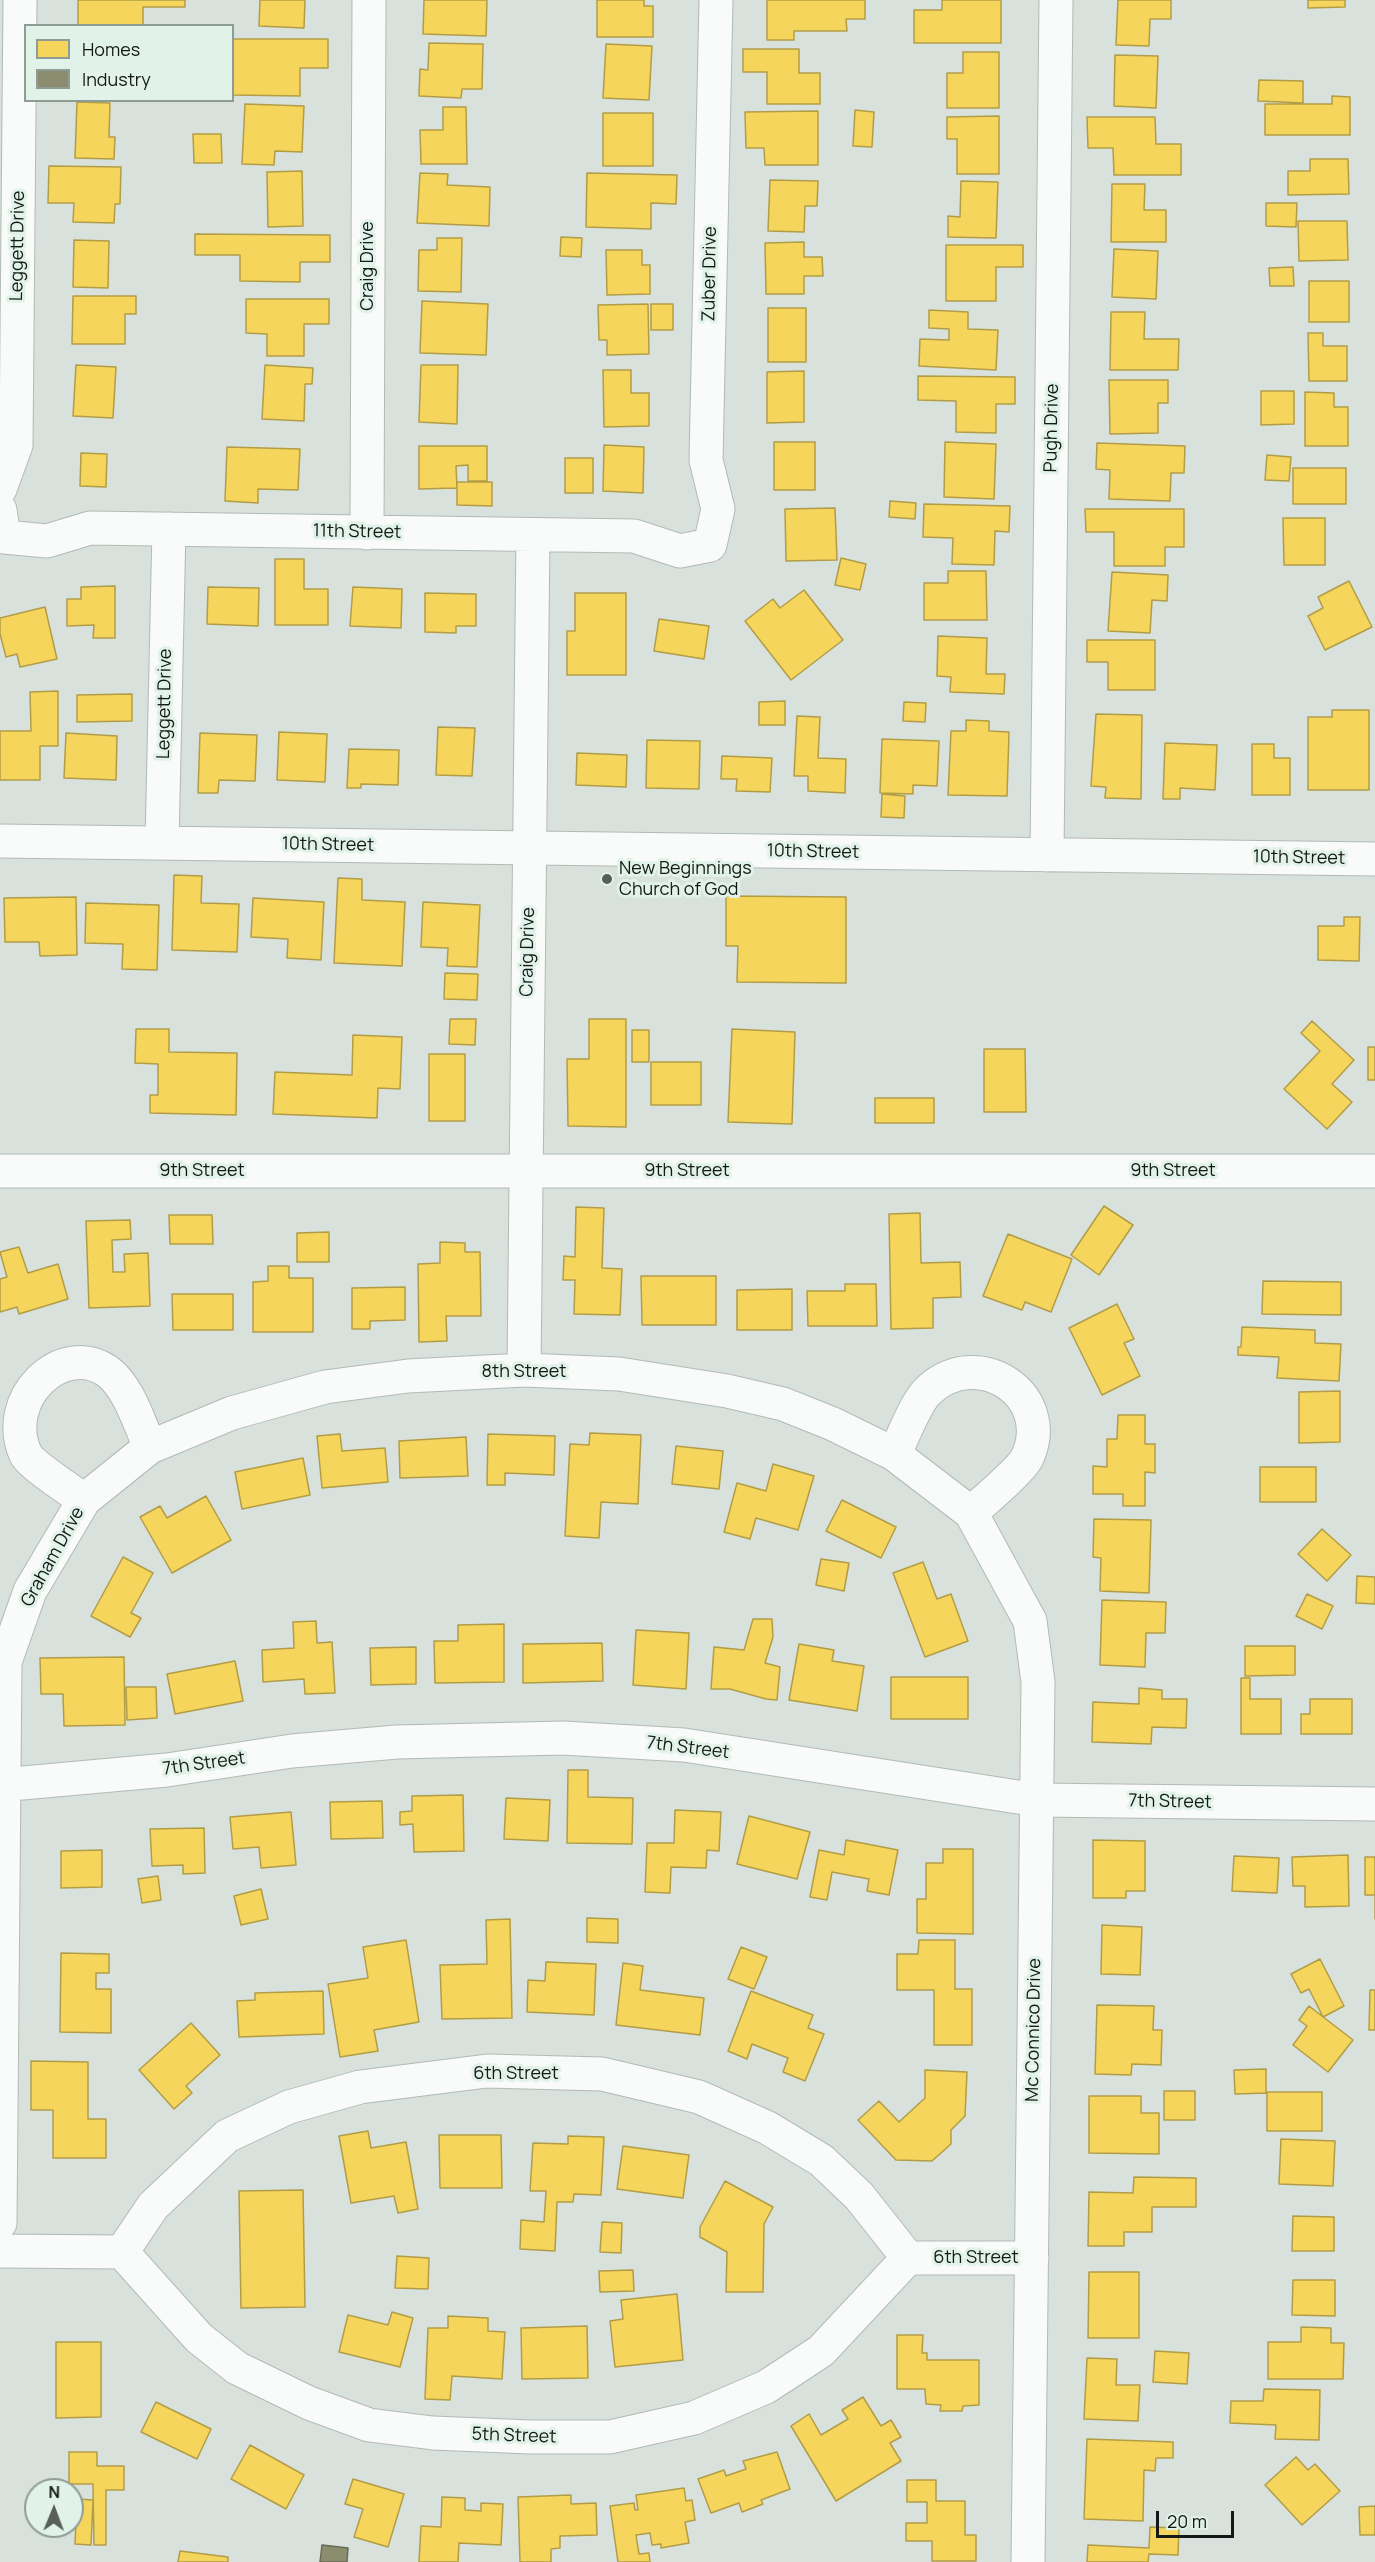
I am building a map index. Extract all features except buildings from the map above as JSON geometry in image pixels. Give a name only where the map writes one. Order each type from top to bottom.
[{"type":"street","name":"Leggett Drive","points":[[0,489],[16,445],[20,0]]},
{"type":"street","name":"Craig Drive","points":[[367,532],[369,0]]},
{"type":"street","name":"Zuber Drive","points":[[710,545],[718,509],[706,460],[716,0]]},
{"type":"street","name":"Pugh Drive","points":[[1047,855],[1056,0]]},
{"type":"street","name":"11th Street","points":[[2,523],[47,541],[90,528],[634,536],[680,551],[710,545]]},
{"type":"street","name":"Leggett Drive","points":[[162,843],[169,530]]},
{"type":"street","name":"Craig Drive","points":[[524,1370],[533,535]]},
{"type":"street","name":"10th Street","points":[[0,841],[1375,859]]},
{"type":"street","name":"9th Street","points":[[0,1171],[1375,1170]]},
{"type":"street","points":[[84,1500],[27,1457],[17,1437],[14,1413],[23,1393],[39,1377],[61,1365],[86,1364],[106,1371],[122,1386],[150,1447]]},
{"type":"street","name":"8th Street","points":[[84,1500],[150,1447],[232,1413],[325,1387],[408,1377],[524,1370],[619,1374],[783,1404],[834,1424],[894,1454],[971,1513]]},
{"type":"street","points":[[894,1454],[926,1392],[945,1377],[974,1371],[997,1376],[1017,1390],[1031,1414],[1033,1439],[1026,1460],[971,1513]]},
{"type":"street","name":"Graham Drive","points":[[0,2223],[2,1785],[5,1662],[30,1591],[84,1500]]},
{"type":"street","name":"Mc Connico Drive","points":[[971,1513],[1030,1621],[1038,1682],[1028,2562]]},
{"type":"street","name":"7th Street","points":[[2,1785],[167,1770],[292,1751],[397,1742],[563,1738],[684,1745],[1037,1800],[1375,1804]]},
{"type":"street","name":"6th Street","points":[[122,2252],[153,2206],[227,2136],[290,2107],[360,2087],[487,2071],[602,2074],[699,2097],[768,2128],[821,2160],[859,2196],[908,2258],[1032,2259]]},
{"type":"street","points":[[0,2251],[122,2252]]},
{"type":"street","name":"5th Street","points":[[122,2252],[199,2338],[237,2368],[309,2403],[369,2425],[433,2433],[530,2437],[610,2437],[694,2418],[766,2387],[821,2351],[908,2258]]},
{"type":"place","name":"New Beginnings Church of God","points":[[607,879]]}]
